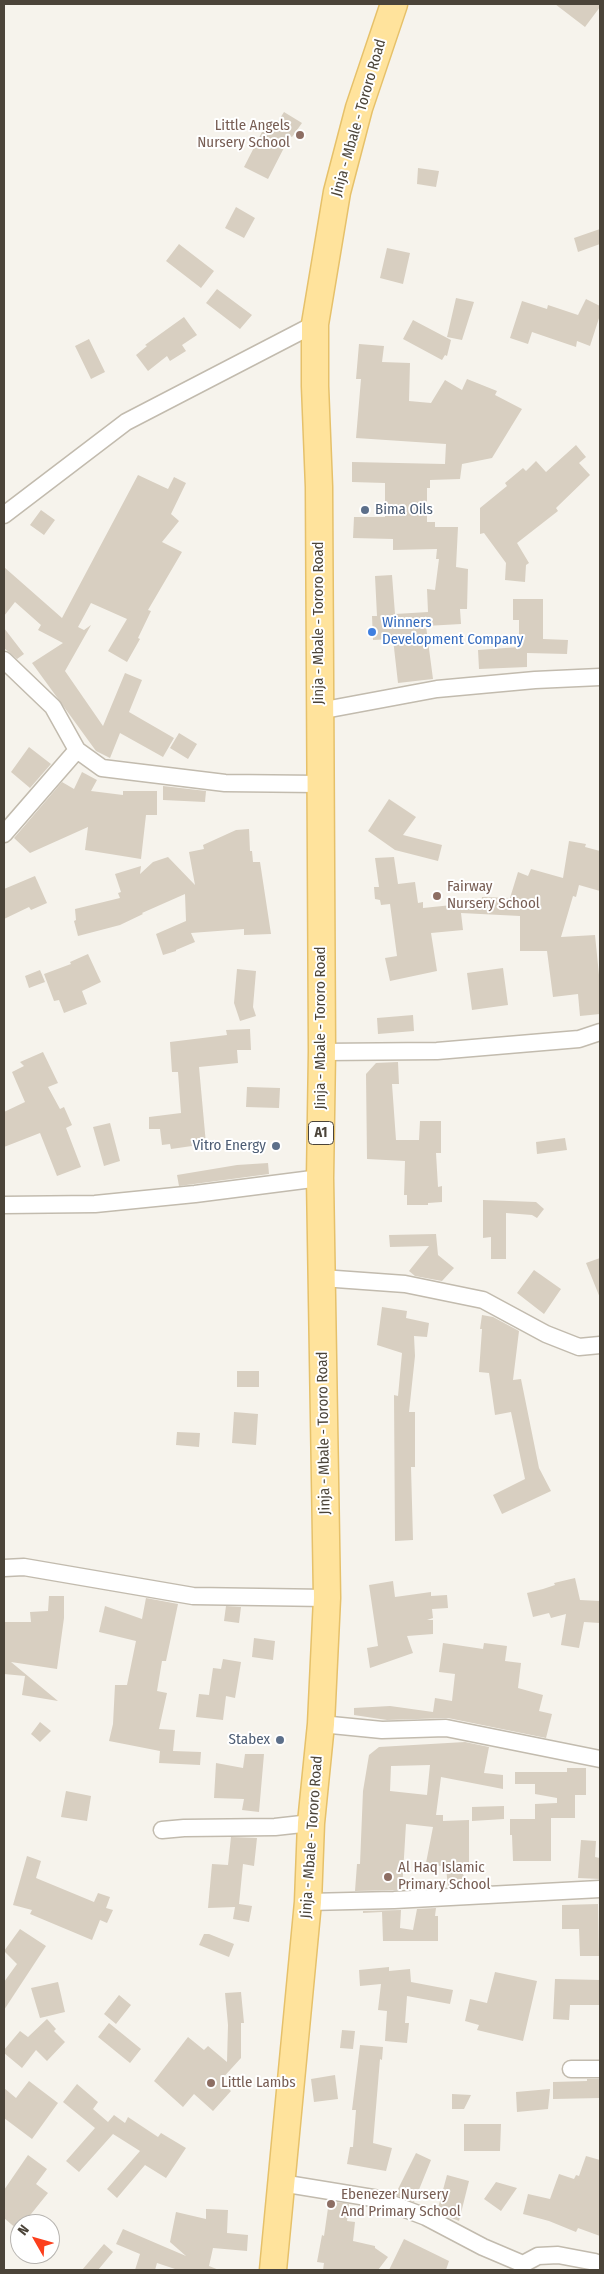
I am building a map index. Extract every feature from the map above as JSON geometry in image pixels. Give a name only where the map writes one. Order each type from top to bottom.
[{"type":"main road","name":"Jinja - Mbale - Tororo Road","points":[[273,2270],[308,1902],[311,1823],[321,1724],[327,1598],[320,1178],[322,1052],[319,487],[315,386],[315,324],[337,192],[359,108],[394,4]]},
{"type":"street","points":[[4,516],[126,422],[315,324]]},
{"type":"street","points":[[4,660],[53,707],[77,750],[102,768],[225,783],[320,784]]},
{"type":"street","points":[[319,711],[437,689],[535,680],[600,677]]},
{"type":"street","points":[[4,834],[77,750]]},
{"type":"street","points":[[322,1052],[436,1051],[578,1039],[600,1032]]},
{"type":"street","points":[[4,1204],[95,1204],[195,1194],[320,1178]]},
{"type":"street","points":[[322,1278],[405,1284],[483,1300],[546,1334],[579,1347],[600,1345]]},
{"type":"street","points":[[4,1568],[24,1567],[193,1596],[327,1598]]},
{"type":"street","points":[[321,1724],[382,1730],[446,1728],[600,1759]]},
{"type":"street","points":[[162,1830],[275,1827],[311,1823]]},
{"type":"street","points":[[308,1902],[394,1900],[600,1889]]},
{"type":"street","points":[[571,2069],[600,2069]]},
{"type":"street","points":[[281,2183],[379,2199],[426,2217],[522,2267],[538,2256],[558,2255],[595,2262],[600,2265]]},
{"type":"building","points":[[555,4],[600,4],[600,7],[585,27]]},
{"type":"building","points":[[284,112],[302,123],[292,137],[290,136],[268,179],[244,167],[263,130],[270,134]]},
{"type":"building","points":[[418,168],[439,171],[436,187],[417,184]]},
{"type":"building","points":[[236,207],[255,218],[244,238],[225,228]]},
{"type":"building","points":[[600,229],[600,244],[578,252],[574,238]]},
{"type":"building","points":[[179,244],[214,271],[201,288],[166,261]]},
{"type":"building","points":[[387,248],[410,253],[403,284],[380,278]]},
{"type":"building","points":[[217,289],[252,315],[240,329],[206,303]]},
{"type":"building","points":[[456,298],[474,302],[462,340],[447,337]]},
{"type":"building","points":[[586,299],[600,306],[600,315],[590,346],[577,341],[576,347],[532,332],[528,344],[510,338],[522,301],[547,309],[548,305],[578,315]]},
{"type":"building","points":[[184,317],[197,335],[182,345],[186,351],[170,361],[167,356],[148,371],[136,355],[147,346],[145,345]]},
{"type":"building","points":[[413,320],[451,340],[447,356],[445,355],[442,360],[403,339]]},
{"type":"building","points":[[89,339],[105,372],[91,379],[75,346]]},
{"type":"building","points":[[359,344],[384,346],[382,362],[410,363],[409,401],[431,403],[445,380],[462,390],[467,379],[497,391],[495,395],[522,409],[492,458],[462,464],[460,479],[430,480],[430,488],[427,488],[427,522],[435,522],[435,527],[458,527],[456,567],[468,569],[467,609],[460,609],[461,624],[426,626],[433,679],[398,683],[393,639],[373,640],[372,616],[377,616],[375,576],[392,575],[395,614],[428,612],[427,589],[435,590],[439,559],[436,559],[437,549],[393,550],[393,539],[353,538],[354,517],[385,517],[385,483],[352,482],[352,462],[445,464],[446,444],[356,438],[361,379],[356,379]]},
{"type":"building","points":[[576,445],[586,457],[579,463],[590,475],[556,508],[558,511],[517,543],[529,563],[526,565],[525,582],[505,580],[506,563],[484,533],[480,534],[480,508],[507,486],[505,483],[523,468],[526,471],[536,461],[546,472]]},
{"type":"building","points":[[138,475],[168,489],[174,477],[186,483],[171,514],[179,521],[162,542],[182,552],[148,610],[151,611],[138,638],[140,639],[127,662],[108,651],[127,619],[91,603],[78,627],[84,630],[91,625],[65,671],[103,726],[125,673],[142,680],[129,712],[174,738],[163,757],[120,733],[110,758],[96,751],[32,663],[63,643],[38,630],[41,625],[15,602],[4,616],[4,567],[62,618]]},
{"type":"building","points":[[41,510],[55,520],[44,535],[30,525]]},
{"type":"building","points":[[513,599],[543,599],[543,639],[568,640],[567,654],[527,653],[527,667],[479,669],[478,650],[519,647],[519,620],[513,620]]},
{"type":"building","points":[[4,628],[24,654],[17,659],[4,648]]},
{"type":"building","points":[[179,733],[197,744],[188,759],[170,748]]},
{"type":"building","points":[[29,747],[51,764],[30,788],[11,772]]},
{"type":"building","points":[[82,772],[97,780],[91,791],[123,795],[123,791],[157,791],[157,815],[146,815],[141,859],[85,850],[88,827],[30,853],[14,838],[62,782],[74,789]]},
{"type":"building","points":[[163,786],[206,791],[205,802],[163,800]]},
{"type":"building","points":[[389,799],[416,817],[403,835],[442,845],[438,861],[395,850],[368,831]]},
{"type":"building","points":[[249,829],[250,851],[252,851],[253,862],[260,862],[271,934],[244,935],[244,929],[191,933],[195,942],[163,955],[156,934],[186,921],[185,894],[120,925],[78,936],[74,921],[76,920],[75,909],[120,898],[118,893],[121,892],[115,874],[141,866],[140,874],[153,862],[168,857],[195,885],[189,852],[204,849],[203,845],[236,830]]},
{"type":"building","points":[[569,841],[586,844],[585,847],[600,851],[600,891],[579,885],[576,897],[573,896],[561,937],[595,935],[600,985],[600,1014],[580,1016],[578,994],[553,997],[547,951],[520,951],[520,916],[461,913],[463,930],[431,933],[437,971],[390,981],[385,958],[397,956],[390,904],[381,905],[380,900],[375,899],[374,887],[379,887],[375,858],[394,857],[398,884],[415,882],[418,903],[423,902],[423,908],[481,902],[482,897],[510,898],[518,872],[528,876],[531,869],[563,878]]},
{"type":"building","points":[[35,876],[47,903],[31,910],[29,907],[4,919],[4,889]]},
{"type":"building","points":[[88,954],[101,982],[82,991],[87,1004],[64,1013],[59,1000],[54,1001],[44,974],[71,964],[70,962]]},
{"type":"building","points":[[503,968],[508,1005],[472,1010],[467,973]]},
{"type":"building","points":[[237,969],[256,971],[253,1007],[256,1016],[240,1021],[234,1003]]},
{"type":"building","points":[[40,970],[45,982],[29,988],[25,976]]},
{"type":"building","points":[[413,1015],[414,1031],[378,1034],[377,1018]]},
{"type":"building","points":[[250,1029],[251,1050],[237,1050],[238,1063],[199,1067],[206,1144],[171,1149],[170,1144],[162,1145],[160,1129],[149,1129],[149,1117],[181,1113],[178,1072],[172,1072],[170,1042],[227,1035],[226,1030]]},
{"type":"building","points":[[43,1052],[58,1083],[48,1087],[60,1109],[64,1107],[72,1125],[66,1128],[81,1167],[57,1176],[40,1133],[4,1147],[4,1112],[25,1102],[12,1072],[24,1066],[20,1062]]},
{"type":"building","points":[[398,1062],[399,1084],[392,1084],[396,1140],[419,1140],[420,1121],[441,1121],[441,1153],[436,1153],[438,1187],[442,1186],[442,1202],[428,1203],[428,1205],[407,1205],[407,1195],[404,1195],[405,1161],[367,1159],[366,1074],[376,1063]]},
{"type":"building","points":[[247,1087],[280,1088],[279,1108],[246,1107]]},
{"type":"building","points":[[110,1123],[120,1161],[104,1166],[93,1127]]},
{"type":"building","points":[[565,1138],[567,1150],[537,1154],[536,1142]]},
{"type":"building","points":[[268,1163],[269,1174],[179,1186],[177,1175],[237,1165]]},
{"type":"building","points":[[483,1200],[536,1202],[544,1209],[537,1218],[532,1215],[506,1213],[506,1259],[491,1259],[491,1237],[483,1238]]},
{"type":"building","points":[[436,1234],[438,1255],[454,1268],[442,1281],[415,1276],[409,1271],[429,1246],[390,1247],[389,1235]]},
{"type":"building","points":[[600,1258],[600,1298],[586,1263]]},
{"type":"building","points":[[534,1270],[561,1289],[544,1314],[517,1293]]},
{"type":"building","points":[[382,1307],[407,1311],[406,1318],[429,1323],[427,1337],[414,1336],[415,1356],[409,1412],[415,1412],[415,1467],[411,1467],[413,1540],[395,1541],[394,1395],[398,1396],[402,1353],[377,1345]]},
{"type":"building","points":[[482,1315],[493,1317],[519,1331],[513,1380],[521,1379],[539,1468],[551,1491],[502,1514],[493,1495],[525,1479],[511,1412],[495,1415],[489,1373],[479,1372]]},
{"type":"building","points":[[237,1371],[259,1371],[259,1387],[237,1387]]},
{"type":"building","points":[[234,1412],[258,1414],[256,1445],[232,1443]]},
{"type":"building","points":[[177,1432],[200,1433],[199,1447],[176,1445]]},
{"type":"building","points":[[575,1578],[580,1600],[600,1601],[600,1623],[584,1622],[579,1648],[561,1645],[566,1614],[551,1618],[549,1613],[533,1617],[527,1593]]},
{"type":"building","points":[[393,1581],[395,1597],[431,1592],[431,1596],[447,1595],[448,1608],[432,1609],[433,1618],[427,1620],[433,1620],[433,1634],[407,1636],[413,1653],[370,1668],[367,1648],[378,1646],[369,1585]]},
{"type":"building","points":[[49,1596],[64,1596],[64,1618],[57,1669],[11,1662],[58,1701],[22,1695],[25,1676],[4,1674],[4,1622],[31,1622],[30,1612],[48,1611]]},
{"type":"building","points":[[146,1598],[178,1604],[166,1661],[162,1661],[157,1691],[167,1693],[159,1729],[175,1730],[173,1751],[201,1752],[200,1765],[159,1763],[160,1751],[109,1741],[113,1724],[115,1685],[127,1685],[136,1641],[99,1632],[105,1606],[142,1619]]},
{"type":"building","points":[[226,1606],[241,1607],[239,1623],[224,1621]]},
{"type":"building","points":[[254,1638],[275,1641],[273,1660],[252,1657]]},
{"type":"building","points":[[443,1643],[483,1649],[484,1643],[507,1646],[505,1661],[521,1663],[518,1688],[543,1695],[539,1711],[552,1714],[546,1738],[448,1718],[387,1720],[354,1715],[354,1708],[390,1706],[433,1712],[435,1698],[452,1701],[455,1674],[439,1672]]},
{"type":"building","points":[[223,1659],[241,1662],[235,1698],[226,1696],[223,1720],[196,1717],[199,1694],[209,1695],[213,1668],[221,1669]]},
{"type":"building","points":[[40,1722],[51,1731],[40,1742],[31,1734]]},
{"type":"building","points":[[465,1742],[489,1747],[484,1773],[503,1775],[503,1789],[441,1777],[436,1815],[443,1815],[443,1821],[469,1820],[469,1869],[460,1867],[468,1886],[448,1887],[446,1867],[426,1863],[433,1827],[406,1824],[402,1890],[355,1891],[357,1864],[360,1864],[363,1791],[369,1755],[379,1747]],"holes":[[[430,1765],[427,1795],[390,1791],[391,1766]]]},
{"type":"building","points":[[245,1754],[264,1754],[259,1812],[242,1810],[244,1799],[214,1798],[216,1763],[243,1768]]},
{"type":"building","points":[[567,1768],[586,1768],[586,1795],[575,1795],[575,1818],[551,1818],[551,1861],[513,1861],[510,1819],[535,1819],[535,1804],[557,1803],[557,1798],[535,1794],[535,1784],[515,1784],[515,1772],[567,1772]]},
{"type":"building","points":[[66,1791],[91,1796],[87,1821],[61,1817]]},
{"type":"building","points":[[504,1806],[504,1819],[472,1821],[472,1807]]},
{"type":"building","points":[[231,1837],[257,1838],[254,1866],[243,1864],[239,1904],[252,1906],[249,1922],[233,1919],[235,1907],[208,1908],[212,1864],[228,1865]]},
{"type":"building","points":[[581,1840],[596,1841],[595,1857],[600,1858],[600,1879],[578,1878]]},
{"type":"building","points":[[27,1856],[41,1861],[36,1878],[94,1902],[98,1893],[110,1897],[106,1908],[113,1910],[107,1923],[100,1920],[92,1940],[30,1914],[32,1910],[13,1905]]},
{"type":"building","points":[[598,1904],[599,1956],[580,1956],[579,1929],[562,1929],[562,1905]]},
{"type":"building","points":[[436,1908],[435,1916],[438,1916],[438,1941],[383,1941],[382,1912],[363,1913],[363,1911],[401,1910],[400,1928],[413,1930],[417,1909]]},
{"type":"building","points":[[20,1929],[46,1946],[4,2010],[4,1982],[17,1964],[4,1951]]},
{"type":"building","points":[[204,1934],[209,1934],[234,1944],[229,1957],[199,1945]]},
{"type":"building","points":[[389,1967],[389,1971],[410,1969],[411,1982],[453,1990],[450,2004],[407,1996],[405,2023],[409,2023],[407,2043],[385,2041],[387,2011],[378,2010],[381,1984],[360,1986],[359,1970]]},
{"type":"building","points":[[495,1972],[537,1981],[523,2041],[477,2030],[479,2025],[465,2021],[470,1999],[487,2003]]},
{"type":"building","points":[[555,1979],[600,1980],[600,2005],[570,2005],[569,2020],[553,2019]]},
{"type":"building","points":[[58,1982],[65,2012],[40,2018],[31,1988]]},
{"type":"building","points":[[241,1992],[244,2023],[241,2023],[241,2058],[220,2081],[231,2091],[213,2111],[194,2094],[183,2107],[154,2081],[188,2037],[204,2050],[208,2046],[227,2062],[228,2025],[225,1993]]},
{"type":"building","points":[[119,1995],[131,2005],[116,2024],[104,2014]]},
{"type":"building","points":[[47,2019],[56,2029],[54,2031],[65,2042],[47,2061],[36,2050],[22,2068],[4,2053],[4,2050],[20,2031],[28,2037]]},
{"type":"building","points":[[109,2023],[141,2049],[130,2063],[98,2037]]},
{"type":"building","points":[[342,2030],[355,2031],[353,2049],[340,2048]]},
{"type":"building","points":[[360,2045],[383,2047],[382,2060],[380,2059],[373,2143],[392,2148],[386,2171],[347,2164],[350,2147],[353,2147],[356,2110],[352,2110]]},
{"type":"building","points":[[335,2075],[338,2099],[314,2102],[311,2079]]},
{"type":"building","points":[[587,2079],[600,2079],[600,2098],[553,2099],[553,2082],[587,2081]]},
{"type":"building","points":[[29,2081],[58,2103],[32,2139],[4,2118],[4,2088],[16,2098]]},
{"type":"building","points":[[77,2084],[98,2102],[93,2109],[108,2122],[114,2115],[125,2123],[128,2117],[158,2137],[161,2133],[186,2148],[166,2178],[145,2165],[117,2198],[107,2189],[140,2151],[113,2134],[79,2172],[66,2161],[95,2128],[63,2102]]},
{"type":"building","points":[[550,2089],[548,2109],[517,2112],[516,2092]]},
{"type":"building","points":[[452,2094],[471,2095],[464,2109],[452,2109]]},
{"type":"building","points":[[464,2124],[501,2124],[500,2151],[464,2151]]},
{"type":"building","points":[[416,2153],[431,2160],[414,2202],[395,2195]]},
{"type":"building","points":[[28,2155],[47,2169],[36,2184],[48,2193],[31,2214],[10,2214],[10,2223],[4,2218],[4,2190]]},
{"type":"building","points":[[586,2156],[600,2160],[600,2236],[578,2228],[576,2232],[549,2221],[523,2214],[528,2194],[550,2199],[559,2174],[574,2179],[576,2175],[579,2176]]},
{"type":"building","points":[[447,2175],[469,2181],[459,2221],[437,2212]]},
{"type":"building","points":[[496,2182],[517,2188],[501,2211],[484,2199]]},
{"type":"building","points":[[329,2201],[349,2204],[347,2221],[355,2222],[353,2241],[375,2246],[375,2248],[388,2257],[378,2270],[323,2270],[324,2263],[317,2262],[322,2235],[324,2236]]},
{"type":"building","points":[[206,2209],[228,2210],[227,2233],[248,2235],[247,2251],[213,2248],[209,2266],[219,2270],[178,2270],[157,2263],[155,2270],[135,2270],[140,2254],[116,2244],[123,2229],[186,2256],[170,2242],[176,2212],[206,2219]]},
{"type":"building","points":[[404,2239],[449,2261],[446,2270],[389,2270]]},
{"type":"building","points":[[104,2244],[113,2252],[98,2270],[82,2270]]},
{"type":"place","name":"Little Angels Nursery School","points":[[300,135]]},
{"type":"place","name":"Bima Oils","points":[[365,510]]},
{"type":"place","name":"Winners Development Company","points":[[372,632]]},
{"type":"place","name":"Fairway Nursery School","points":[[437,896]]},
{"type":"place","name":"Vitro Energy","points":[[276,1146]]},
{"type":"place","name":"Stabex","points":[[280,1740]]},
{"type":"place","name":"Al Haq Islamic Primary School","points":[[388,1877]]},
{"type":"place","name":"Little Lambs","points":[[211,2083]]},
{"type":"place","name":"Ebenezer Nursery And Primary School","points":[[331,2204]]}]
